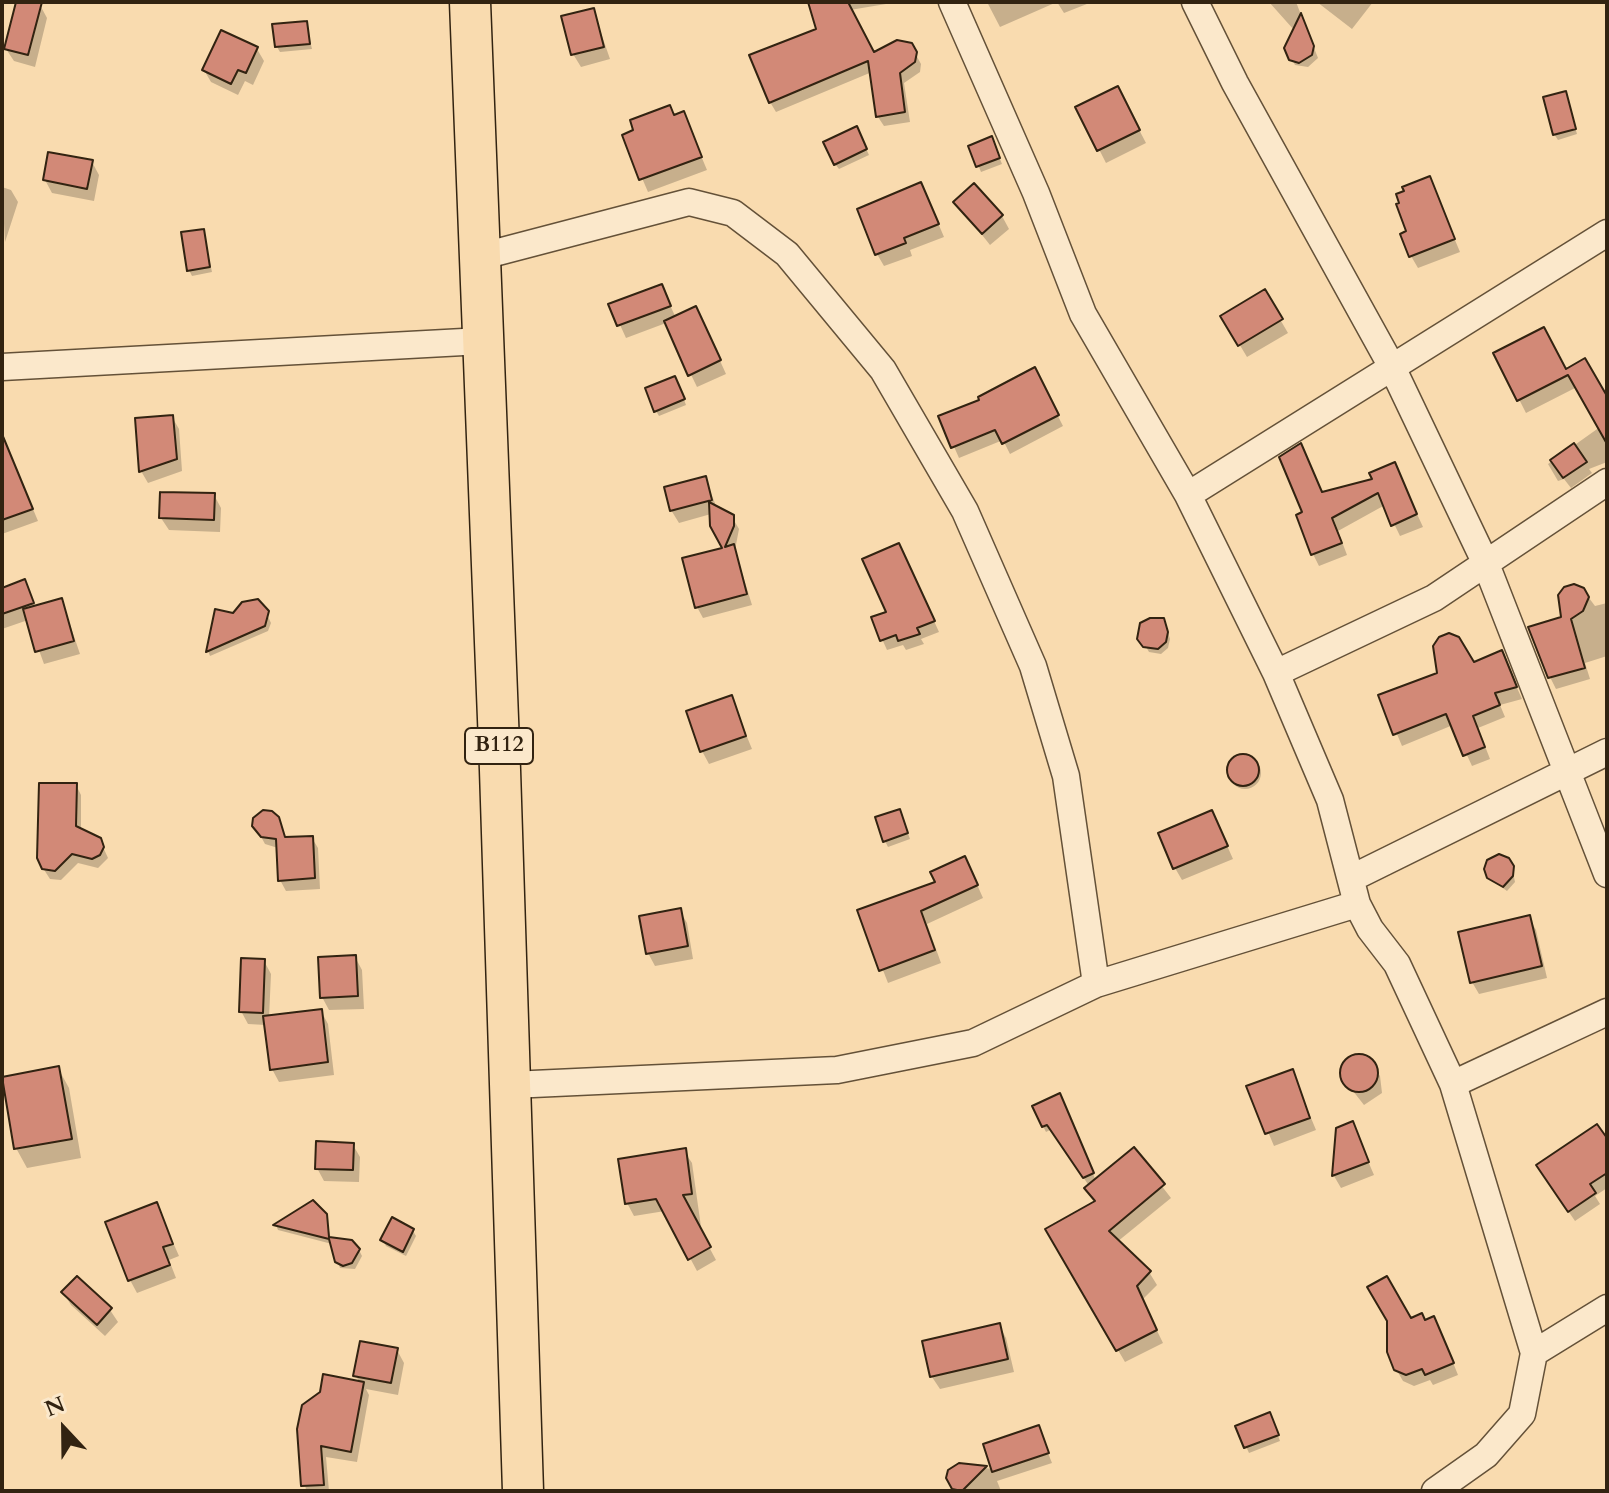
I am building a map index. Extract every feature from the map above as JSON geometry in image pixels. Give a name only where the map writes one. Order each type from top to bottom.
[{"type":"main road","name":"B112","points":[[470,2],[511,1085],[523,1491]]},
{"type":"street","points":[[952,2],[1036,193],[1083,314],[1188,495],[1276,673],[1330,800],[1357,904],[1370,929],[1397,964],[1453,1084],[1534,1353],[1522,1414],[1486,1455],[1435,1491]]},
{"type":"street","points":[[1195,2],[1235,83],[1392,367],[1486,564],[1607,874]]},
{"type":"street","points":[[479,257],[689,202],[733,213],[787,254],[883,370],[965,511],[1033,666],[1066,776],[1096,984]]},
{"type":"street","points":[[1188,495],[1607,233]]},
{"type":"street","points":[[2,367],[482,341]]},
{"type":"street","points":[[1276,673],[1434,598],[1607,482]]},
{"type":"street","points":[[1352,878],[1607,752]]},
{"type":"street","points":[[511,1085],[837,1070],[973,1043],[1096,984],[1357,904]]},
{"type":"street","points":[[1453,1084],[1607,1012]]},
{"type":"street","points":[[1534,1353],[1607,1308]]},
{"type":"building","points":[[16,2],[42,2],[28,55],[4,49]]},
{"type":"building","points":[[808,2],[848,2],[874,52],[897,40],[912,43],[917,52],[915,62],[900,73],[905,112],[876,117],[868,61],[769,103],[749,55],[816,29]]},
{"type":"building","points":[[594,8],[604,47],[571,55],[561,16]]},
{"type":"building","points":[[1301,13],[1314,46],[1312,55],[1299,63],[1289,60],[1284,48]]},
{"type":"building","points":[[307,21],[310,44],[275,47],[272,24]]},
{"type":"building","points":[[221,30],[258,47],[246,73],[238,70],[231,84],[202,70]]},
{"type":"building","points":[[1118,86],[1140,130],[1097,151],[1075,107]]},
{"type":"building","points":[[1566,91],[1576,129],[1553,135],[1543,97]]},
{"type":"building","points":[[670,105],[674,115],[684,111],[702,157],[639,180],[622,135],[633,130],[630,120]]},
{"type":"building","points":[[857,126],[867,149],[834,165],[823,142]]},
{"type":"building","points":[[992,136],[1000,158],[976,167],[968,146]]},
{"type":"building","points":[[48,152],[93,160],[87,189],[43,180]]},
{"type":"building","points":[[1430,176],[1455,239],[1409,257],[1400,234],[1406,231],[1396,204],[1399,203],[1396,194],[1404,191],[1402,187]]},
{"type":"building","points":[[921,182],[939,224],[904,238],[906,243],[875,255],[857,209]]},
{"type":"building","points":[[974,183],[1003,215],[982,234],[953,202]]},
{"type":"building","points":[[204,229],[210,267],[187,271],[181,232]]},
{"type":"building","points":[[662,284],[671,306],[617,326],[608,304]]},
{"type":"building","points":[[1265,289],[1283,319],[1238,346],[1220,316]]},
{"type":"building","points":[[696,306],[721,360],[688,376],[664,321]]},
{"type":"building","points":[[1544,327],[1566,369],[1585,358],[1607,396],[1607,444],[1568,375],[1517,401],[1493,353]]},
{"type":"building","points":[[1035,367],[1059,415],[1002,444],[995,430],[951,448],[938,416],[979,400],[978,397]]},
{"type":"building","points":[[675,376],[685,399],[654,412],[645,388]]},
{"type":"building","points":[[173,415],[177,459],[139,472],[135,418]]},
{"type":"building","points":[[2,434],[33,509],[2,520]]},
{"type":"building","points":[[1301,443],[1322,492],[1372,479],[1369,473],[1395,462],[1417,514],[1391,526],[1378,493],[1332,518],[1342,543],[1311,555],[1296,515],[1302,512],[1279,457]]},
{"type":"building","points":[[1574,443],[1587,462],[1563,478],[1550,460]]},
{"type":"building","points":[[706,476],[712,500],[670,511],[664,487]]},
{"type":"building","points":[[160,492],[215,493],[214,520],[159,518]]},
{"type":"building","points":[[709,502],[734,515],[734,526],[725,547],[734,544],[747,594],[695,608],[682,558],[722,548],[710,526]]},
{"type":"building","points":[[899,543],[935,621],[917,628],[920,634],[898,641],[896,635],[880,641],[871,617],[886,612],[862,559]]},
{"type":"building","points":[[25,579],[34,603],[2,614],[2,588]]},
{"type":"building","points":[[1574,584],[1584,588],[1589,597],[1583,611],[1571,619],[1585,668],[1548,678],[1528,627],[1561,617],[1558,595],[1564,587]]},
{"type":"building","points":[[62,598],[74,641],[35,652],[23,609]]},
{"type":"building","points":[[258,599],[269,611],[265,626],[206,652],[215,609],[233,613],[242,602]]},
{"type":"building","points":[[1150,618],[1164,618],[1168,632],[1166,642],[1158,649],[1143,647],[1137,639],[1140,623]]},
{"type":"building","points":[[1449,633],[1459,637],[1474,662],[1502,650],[1517,687],[1495,693],[1500,705],[1473,716],[1485,747],[1463,756],[1446,714],[1393,735],[1378,695],[1437,673],[1433,646],[1439,637]]},
{"type":"building","points":[[732,695],[746,736],[700,752],[686,711]]},
{"type":"building","points":[[1243,754],[1254,759],[1259,770],[1254,781],[1243,786],[1232,781],[1227,770],[1232,759]]},
{"type":"building","points":[[39,783],[77,783],[76,826],[101,838],[104,847],[100,855],[92,859],[72,854],[55,871],[42,869],[37,858]]},
{"type":"building","points":[[900,809],[908,833],[883,842],[875,817]]},
{"type":"building","points":[[263,810],[272,811],[279,817],[285,837],[313,836],[315,878],[278,881],[276,839],[261,837],[252,826],[253,818]]},
{"type":"building","points":[[1212,810],[1228,846],[1173,869],[1158,833]]},
{"type":"building","points":[[1499,854],[1509,858],[1514,866],[1513,876],[1503,887],[1487,878],[1484,869],[1487,860]]},
{"type":"building","points":[[965,856],[978,885],[921,911],[935,950],[879,971],[857,910],[935,882],[930,872]]},
{"type":"building","points":[[681,908],[688,946],[646,954],[639,916]]},
{"type":"building","points":[[1530,915],[1542,966],[1470,983],[1458,932]]},
{"type":"building","points":[[356,955],[358,996],[320,998],[318,957]]},
{"type":"building","points":[[241,958],[265,959],[263,1013],[239,1012]]},
{"type":"building","points":[[322,1009],[328,1062],[270,1070],[263,1016]]},
{"type":"building","points":[[1359,1054],[1372,1060],[1378,1073],[1372,1086],[1359,1092],[1346,1086],[1340,1073],[1346,1060]]},
{"type":"building","points":[[59,1066],[72,1139],[14,1149],[2,1077]]},
{"type":"building","points":[[1293,1069],[1310,1118],[1265,1134],[1246,1086]]},
{"type":"building","points":[[1060,1093],[1094,1173],[1083,1178],[1047,1125],[1042,1127],[1032,1106]]},
{"type":"building","points":[[1353,1121],[1369,1162],[1332,1176],[1336,1128]]},
{"type":"building","points":[[1597,1124],[1607,1138],[1607,1173],[1590,1184],[1596,1193],[1568,1212],[1536,1165]]},
{"type":"building","points":[[316,1141],[354,1143],[353,1170],[315,1169]]},
{"type":"building","points":[[1134,1147],[1165,1184],[1109,1231],[1151,1271],[1137,1286],[1157,1330],[1116,1351],[1045,1229],[1095,1201],[1084,1188]]},
{"type":"building","points":[[686,1148],[692,1194],[683,1195],[711,1247],[688,1260],[656,1199],[625,1204],[618,1159]]},
{"type":"building","points":[[313,1200],[327,1214],[329,1237],[352,1240],[360,1249],[352,1263],[343,1266],[335,1262],[329,1239],[273,1225]]},
{"type":"building","points":[[157,1202],[173,1244],[163,1247],[170,1265],[128,1281],[105,1222]]},
{"type":"building","points":[[392,1217],[414,1229],[403,1252],[380,1240]]},
{"type":"building","points":[[77,1276],[112,1308],[97,1325],[61,1292]]},
{"type":"building","points":[[1387,1276],[1411,1318],[1422,1313],[1425,1320],[1434,1316],[1454,1363],[1425,1375],[1422,1369],[1406,1375],[1394,1370],[1387,1352],[1387,1321],[1367,1287]]},
{"type":"building","points":[[1000,1323],[1008,1359],[930,1377],[922,1341]]},
{"type":"building","points":[[360,1341],[398,1348],[391,1383],[353,1376]]},
{"type":"building","points":[[323,1374],[364,1382],[351,1452],[321,1446],[324,1485],[301,1486],[297,1429],[302,1405],[320,1392]]},
{"type":"building","points":[[1270,1412],[1279,1435],[1244,1448],[1235,1426]]},
{"type":"building","points":[[1039,1425],[1049,1453],[992,1472],[983,1444]]},
{"type":"building","points":[[959,1463],[987,1466],[962,1491],[952,1489],[946,1478],[948,1470]]}]
